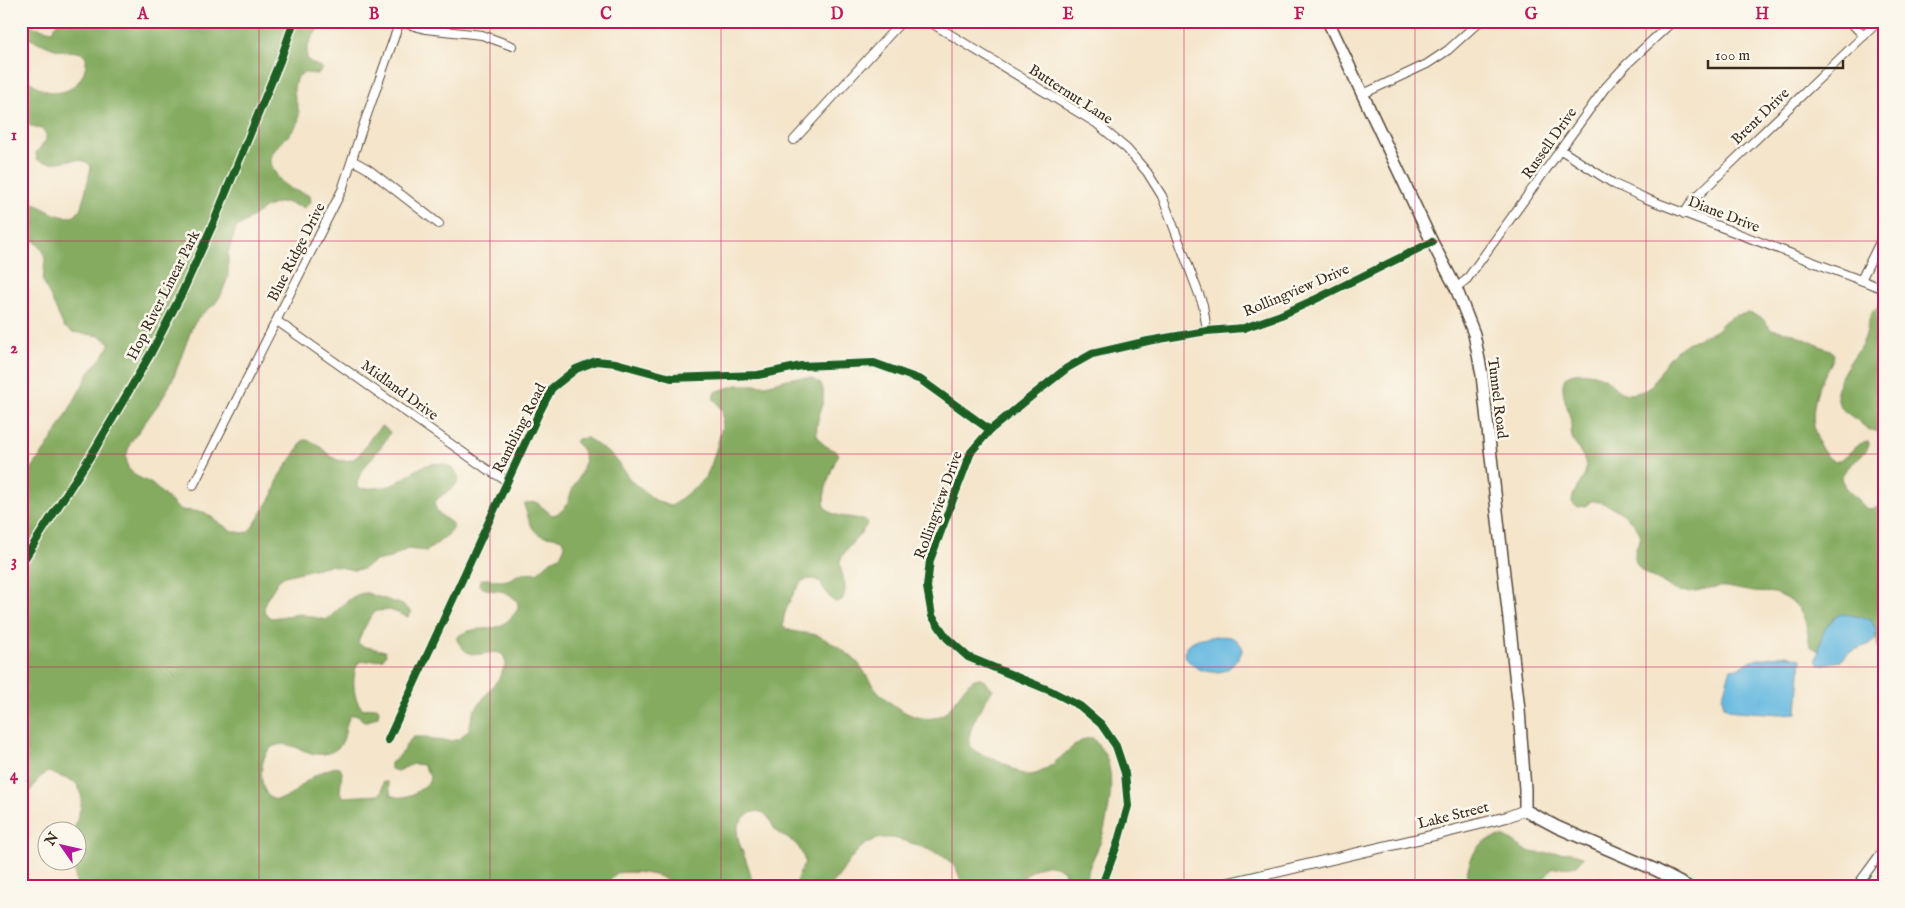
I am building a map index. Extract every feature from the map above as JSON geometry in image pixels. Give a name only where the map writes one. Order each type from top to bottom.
[{"type":"main road","name":"Tunnel Road","points":[[1328,21],[1432,242],[1456,288],[1474,334],[1482,375],[1521,732],[1525,810]]},
{"type":"main road","points":[[1525,810],[1656,870],[1688,887]]},
{"type":"street","points":[[400,21],[425,29],[482,35],[512,46]]},
{"type":"street","name":"Blue Ridge Drive","points":[[193,486],[342,190],[400,21]]},
{"type":"street","points":[[794,140],[902,21]]},
{"type":"street","name":"Butternut Lane","points":[[928,21],[1096,123],[1127,149],[1146,172],[1162,196],[1203,305],[1207,332]]},
{"type":"street","points":[[1363,94],[1427,64],[1448,50],[1480,21]]},
{"type":"street","name":"Russell Drive","points":[[1456,288],[1467,279],[1605,88],[1627,64],[1673,21]]},
{"type":"street","points":[[1849,21],[1864,36]]},
{"type":"street","name":"Brent Drive","points":[[1684,214],[1693,200],[1880,21]]},
{"type":"street","name":"Diane Drive","points":[[1561,150],[1614,184],[1684,214],[1884,289]]},
{"type":"street","points":[[352,160],[368,169],[439,224]]},
{"type":"street","points":[[1861,280],[1884,234]]},
{"type":"street","name":"Rollingview Drive","points":[[1104,887],[1104,880],[1117,845],[1128,806],[1125,773],[1116,746],[1101,724],[1080,706],[1051,691],[968,657],[947,638],[932,616],[927,587],[930,560],[971,452],[990,430],[1067,368],[1092,354],[1148,341],[1244,328],[1281,315],[1432,242]]},
{"type":"street","name":"Midland Drive","points":[[277,321],[485,468],[507,481]]},
{"type":"street","name":"Rambling Road","points":[[388,740],[507,481],[552,388],[576,369],[596,361],[616,363],[671,378],[758,374],[801,366],[874,363],[921,380],[990,430]]},
{"type":"street","name":"Lake Street","points":[[1212,887],[1439,834],[1507,817],[1525,810]]},
{"type":"street","points":[[1856,887],[1884,848]]},
{"type":"green space","points":[[58,21],[347,21],[340,25],[325,23],[312,39],[308,48],[307,58],[310,62],[323,69],[317,74],[304,73],[297,77],[294,90],[299,111],[298,122],[290,134],[278,145],[271,158],[272,165],[281,181],[289,188],[310,196],[311,202],[304,208],[285,202],[266,207],[236,228],[228,253],[228,277],[221,295],[215,304],[202,314],[193,325],[173,379],[162,399],[130,443],[126,457],[128,468],[136,476],[152,484],[180,510],[204,512],[230,530],[242,533],[248,532],[254,525],[273,495],[279,476],[303,440],[314,443],[332,457],[343,461],[350,460],[361,453],[373,435],[382,426],[390,432],[358,479],[357,486],[362,489],[389,486],[421,467],[435,464],[449,466],[458,476],[457,483],[434,504],[438,513],[453,524],[453,527],[448,535],[427,551],[407,549],[391,558],[375,561],[363,569],[353,570],[330,565],[285,576],[279,580],[265,602],[264,613],[271,618],[300,614],[326,620],[350,599],[367,593],[403,605],[412,612],[408,617],[390,610],[375,611],[358,642],[362,646],[385,651],[386,654],[383,659],[359,662],[356,667],[354,680],[355,694],[360,706],[364,709],[377,707],[379,710],[378,716],[364,722],[358,715],[351,715],[341,744],[338,748],[325,754],[310,753],[281,744],[268,750],[262,765],[262,782],[268,796],[273,799],[287,797],[314,776],[336,767],[339,767],[342,772],[340,792],[343,797],[379,795],[382,791],[383,782],[388,782],[391,795],[401,797],[416,792],[429,782],[430,776],[423,765],[413,764],[397,771],[391,769],[391,763],[401,754],[409,741],[414,737],[450,741],[460,739],[469,729],[473,712],[499,678],[506,663],[503,655],[492,652],[469,653],[457,640],[457,637],[465,632],[502,624],[510,619],[518,609],[518,603],[513,597],[503,592],[484,588],[479,585],[480,580],[501,581],[520,574],[537,573],[561,555],[565,546],[563,540],[543,536],[535,531],[532,528],[524,505],[536,502],[552,515],[565,507],[584,465],[583,451],[575,442],[577,439],[587,438],[592,441],[614,457],[631,481],[655,500],[671,506],[704,478],[711,464],[723,420],[722,410],[713,398],[715,392],[737,385],[766,385],[791,378],[812,378],[821,384],[823,391],[817,427],[819,439],[823,444],[839,454],[826,487],[825,506],[835,515],[868,522],[840,561],[845,585],[842,600],[836,602],[832,600],[820,583],[814,579],[802,581],[789,602],[784,615],[783,626],[791,631],[819,636],[842,649],[857,662],[872,684],[884,697],[899,709],[916,717],[934,718],[941,715],[969,683],[981,678],[993,689],[979,711],[971,729],[971,745],[978,753],[1000,761],[1022,774],[1031,775],[1048,768],[1079,742],[1093,738],[1106,757],[1109,766],[1111,788],[1106,823],[1089,869],[1085,887],[1069,887],[1064,871],[1050,865],[1031,871],[1014,887],[962,887],[959,874],[953,864],[944,857],[909,842],[888,838],[869,842],[859,849],[838,878],[828,887],[796,887],[798,877],[805,862],[798,846],[776,830],[764,813],[753,812],[741,821],[738,828],[740,844],[751,879],[751,887],[673,887],[669,882],[656,875],[630,872],[616,873],[605,887],[77,887],[74,870],[88,870],[88,820],[77,820],[81,806],[81,794],[75,782],[48,772],[39,778],[28,794],[26,811],[27,837],[21,852],[21,481],[50,443],[89,373],[109,345],[109,342],[100,336],[72,332],[64,327],[43,281],[45,260],[43,250],[34,241],[21,238],[21,197],[54,214],[68,217],[75,216],[81,206],[91,169],[91,166],[86,162],[79,160],[51,163],[37,159],[36,153],[46,140],[46,134],[41,129],[21,123],[21,74],[31,83],[51,92],[66,91],[78,83],[82,77],[86,56],[77,52],[58,50],[21,37],[21,24],[52,31]]},
{"type":"green space","points":[[1881,306],[1884,307],[1884,320],[1877,348],[1880,357],[1884,358],[1884,432],[1876,432],[1869,430],[1843,410],[1839,404],[1837,393],[1838,385],[1845,370],[1863,342],[1873,311]]},
{"type":"green space","points":[[1749,313],[1761,317],[1771,329],[1792,333],[1834,354],[1815,400],[1813,416],[1815,433],[1827,456],[1835,462],[1859,444],[1869,442],[1863,454],[1847,469],[1841,478],[1845,487],[1867,509],[1876,508],[1884,502],[1884,659],[1880,654],[1872,624],[1868,619],[1853,615],[1841,615],[1835,618],[1827,627],[1819,651],[1810,646],[1805,620],[1799,609],[1788,599],[1779,595],[1722,587],[1688,592],[1674,590],[1641,570],[1637,565],[1635,553],[1641,537],[1634,524],[1628,518],[1606,504],[1591,501],[1586,506],[1576,507],[1572,502],[1574,493],[1584,477],[1586,464],[1572,437],[1571,421],[1563,389],[1564,380],[1567,376],[1582,372],[1594,374],[1603,377],[1624,393],[1631,394],[1643,391],[1652,384],[1668,360],[1681,347],[1715,331],[1730,318]]},
{"type":"green space","points":[[1505,837],[1532,852],[1571,853],[1583,858],[1577,865],[1552,869],[1537,887],[1465,887],[1468,868],[1475,852],[1486,841]]},
{"type":"water","points":[[1841,614],[1871,620],[1876,630],[1875,639],[1870,644],[1849,652],[1841,661],[1819,665],[1816,660],[1823,633],[1829,623]]},
{"type":"water","points":[[1225,636],[1233,638],[1243,649],[1235,662],[1227,669],[1216,672],[1202,670],[1191,664],[1184,654],[1188,646],[1194,641]]},
{"type":"water","points":[[1787,655],[1801,659],[1797,713],[1781,714],[1736,711],[1724,706],[1722,697],[1731,669],[1738,668],[1752,660]]},
{"type":"cycle path","name":"Hop River Linear Park","points":[[21,564],[95,449],[151,353],[181,295],[213,224],[280,61],[294,21]]},
{"type":"cycle path","points":[[1104,887],[1104,880],[1117,845],[1128,806],[1125,773],[1116,746],[1101,724],[1080,706],[1051,691],[968,657],[947,638],[932,616],[927,587],[930,560],[971,452],[990,430],[1033,395],[1067,368],[1092,354],[1148,341],[1207,331],[1244,328],[1281,315],[1314,300],[1432,242]]},
{"type":"cycle path","points":[[388,740],[538,415],[552,388],[576,369],[596,361],[616,363],[671,378],[758,375],[801,366],[874,363],[921,380],[990,430]]}]
